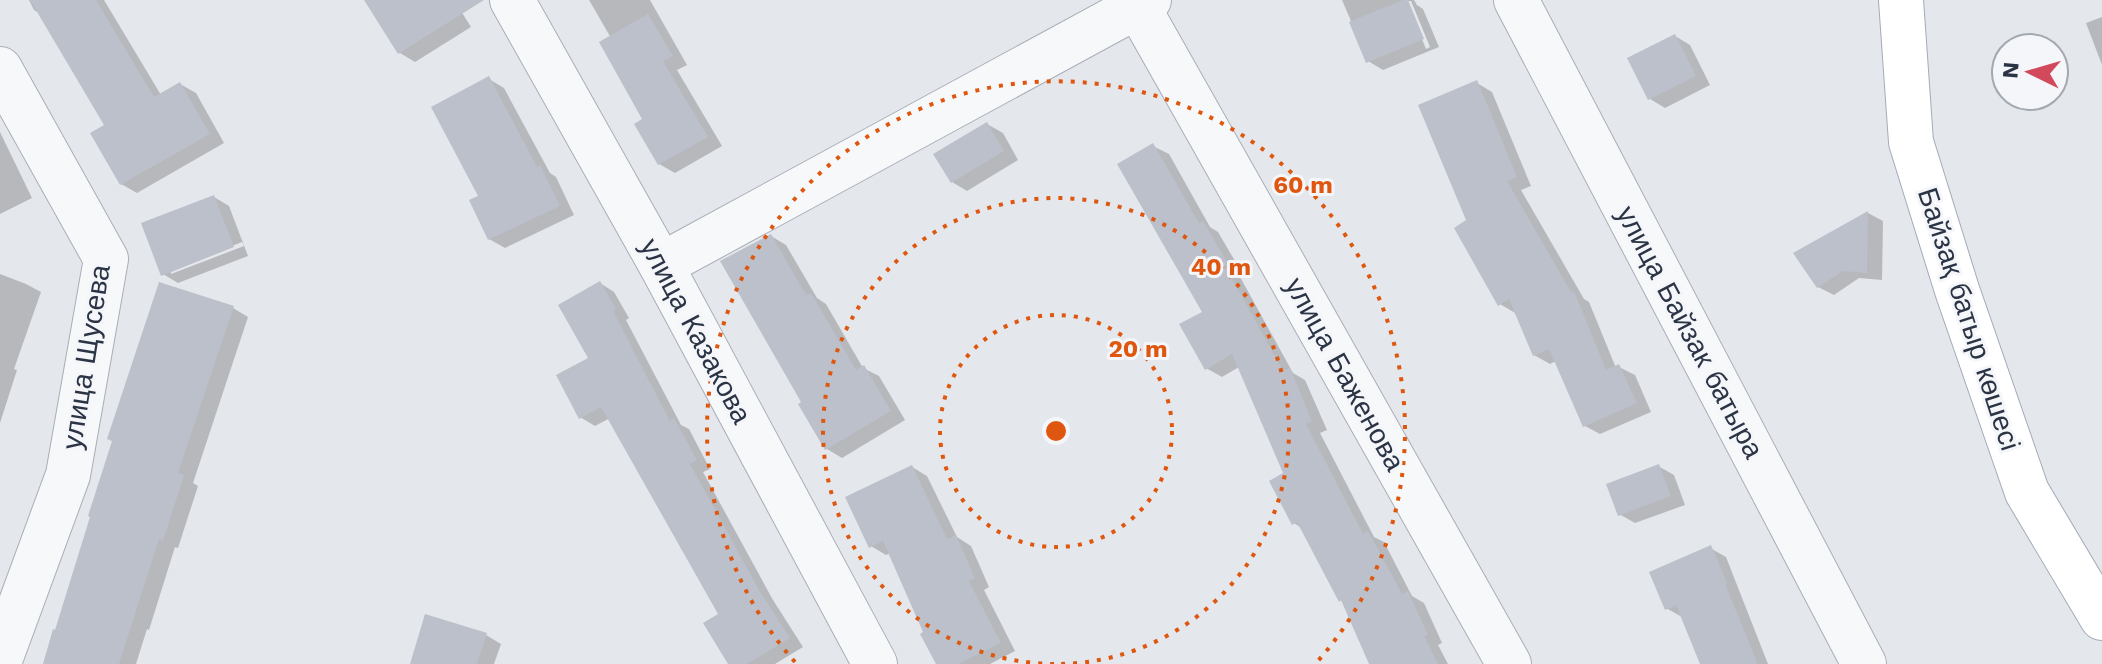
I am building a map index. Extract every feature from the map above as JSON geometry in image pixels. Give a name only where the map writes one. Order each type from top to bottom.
[{"type":"main road","name":"Байзақ батыр көшесі","points":[[1901,0],[1911,142],[1957,290],[2027,492],[2102,618]]},
{"type":"street","name":"улица Казакова","points":[[512,0],[661,265],[875,664]]},
{"type":"street","name":"улица Байзак батыра","points":[[1516,0],[1864,664]]},
{"type":"street","points":[[661,265],[1140,2]]},
{"type":"street","name":"улица Баженова","points":[[1140,2],[1509,664]]},
{"type":"street","name":"улица Щусева","points":[[0,69],[106,259],[68,475],[0,660]]},
{"type":"building","points":[[30,0],[96,0],[154,97],[180,82],[210,134],[120,185],[90,133],[104,125]]},
{"type":"building","points":[[364,0],[484,0],[398,54]]},
{"type":"building","points":[[1408,0],[1424,39],[1366,63],[1349,22]]},
{"type":"building","points":[[648,14],[673,56],[663,61],[708,137],[658,165],[634,124],[642,119],[599,42]]},
{"type":"building","points":[[1675,34],[1696,76],[1648,100],[1627,58]]},
{"type":"building","points":[[489,76],[560,206],[488,240],[469,200],[478,196],[431,107]]},
{"type":"building","points":[[1477,80],[1517,177],[1507,181],[1571,292],[1574,291],[1606,370],[1619,364],[1637,403],[1583,427],[1549,349],[1533,356],[1509,299],[1498,306],[1454,228],[1466,220],[1418,105]]},
{"type":"building","points":[[987,122],[1004,151],[951,183],[933,154]]},
{"type":"building","points":[[1153,143],[1199,223],[1203,221],[1228,264],[1225,266],[1283,371],[1290,368],[1312,421],[1306,424],[1363,534],[1368,531],[1402,594],[1408,591],[1438,664],[1369,664],[1341,600],[1339,602],[1297,522],[1292,525],[1269,481],[1283,473],[1232,354],[1205,370],[1179,324],[1202,312],[1117,164]]},
{"type":"building","points":[[214,195],[234,247],[161,276],[141,223]]},
{"type":"building","points":[[1868,211],[1867,273],[1843,271],[1817,288],[1793,253]]},
{"type":"building","points":[[771,234],[806,295],[811,293],[856,370],[864,365],[891,411],[825,450],[720,261]]},
{"type":"building","points":[[600,281],[670,421],[674,418],[697,460],[690,464],[759,590],[790,638],[747,664],[728,664],[703,623],[718,614],[601,407],[579,419],[556,375],[588,358],[558,305]]},
{"type":"building","points":[[159,282],[234,306],[178,473],[184,475],[163,541],[159,539],[119,664],[43,664],[112,441],[107,439]]},
{"type":"building","points":[[1659,464],[1671,496],[1618,516],[1606,484]]},
{"type":"building","points":[[912,465],[947,539],[956,535],[975,578],[969,581],[1001,643],[958,664],[936,664],[920,634],[923,632],[883,541],[869,548],[845,497]]},
{"type":"building","points":[[1711,545],[1758,664],[1700,664],[1676,605],[1665,610],[1649,572]]},
{"type":"building","points":[[425,614],[487,633],[477,664],[410,664]]}]
